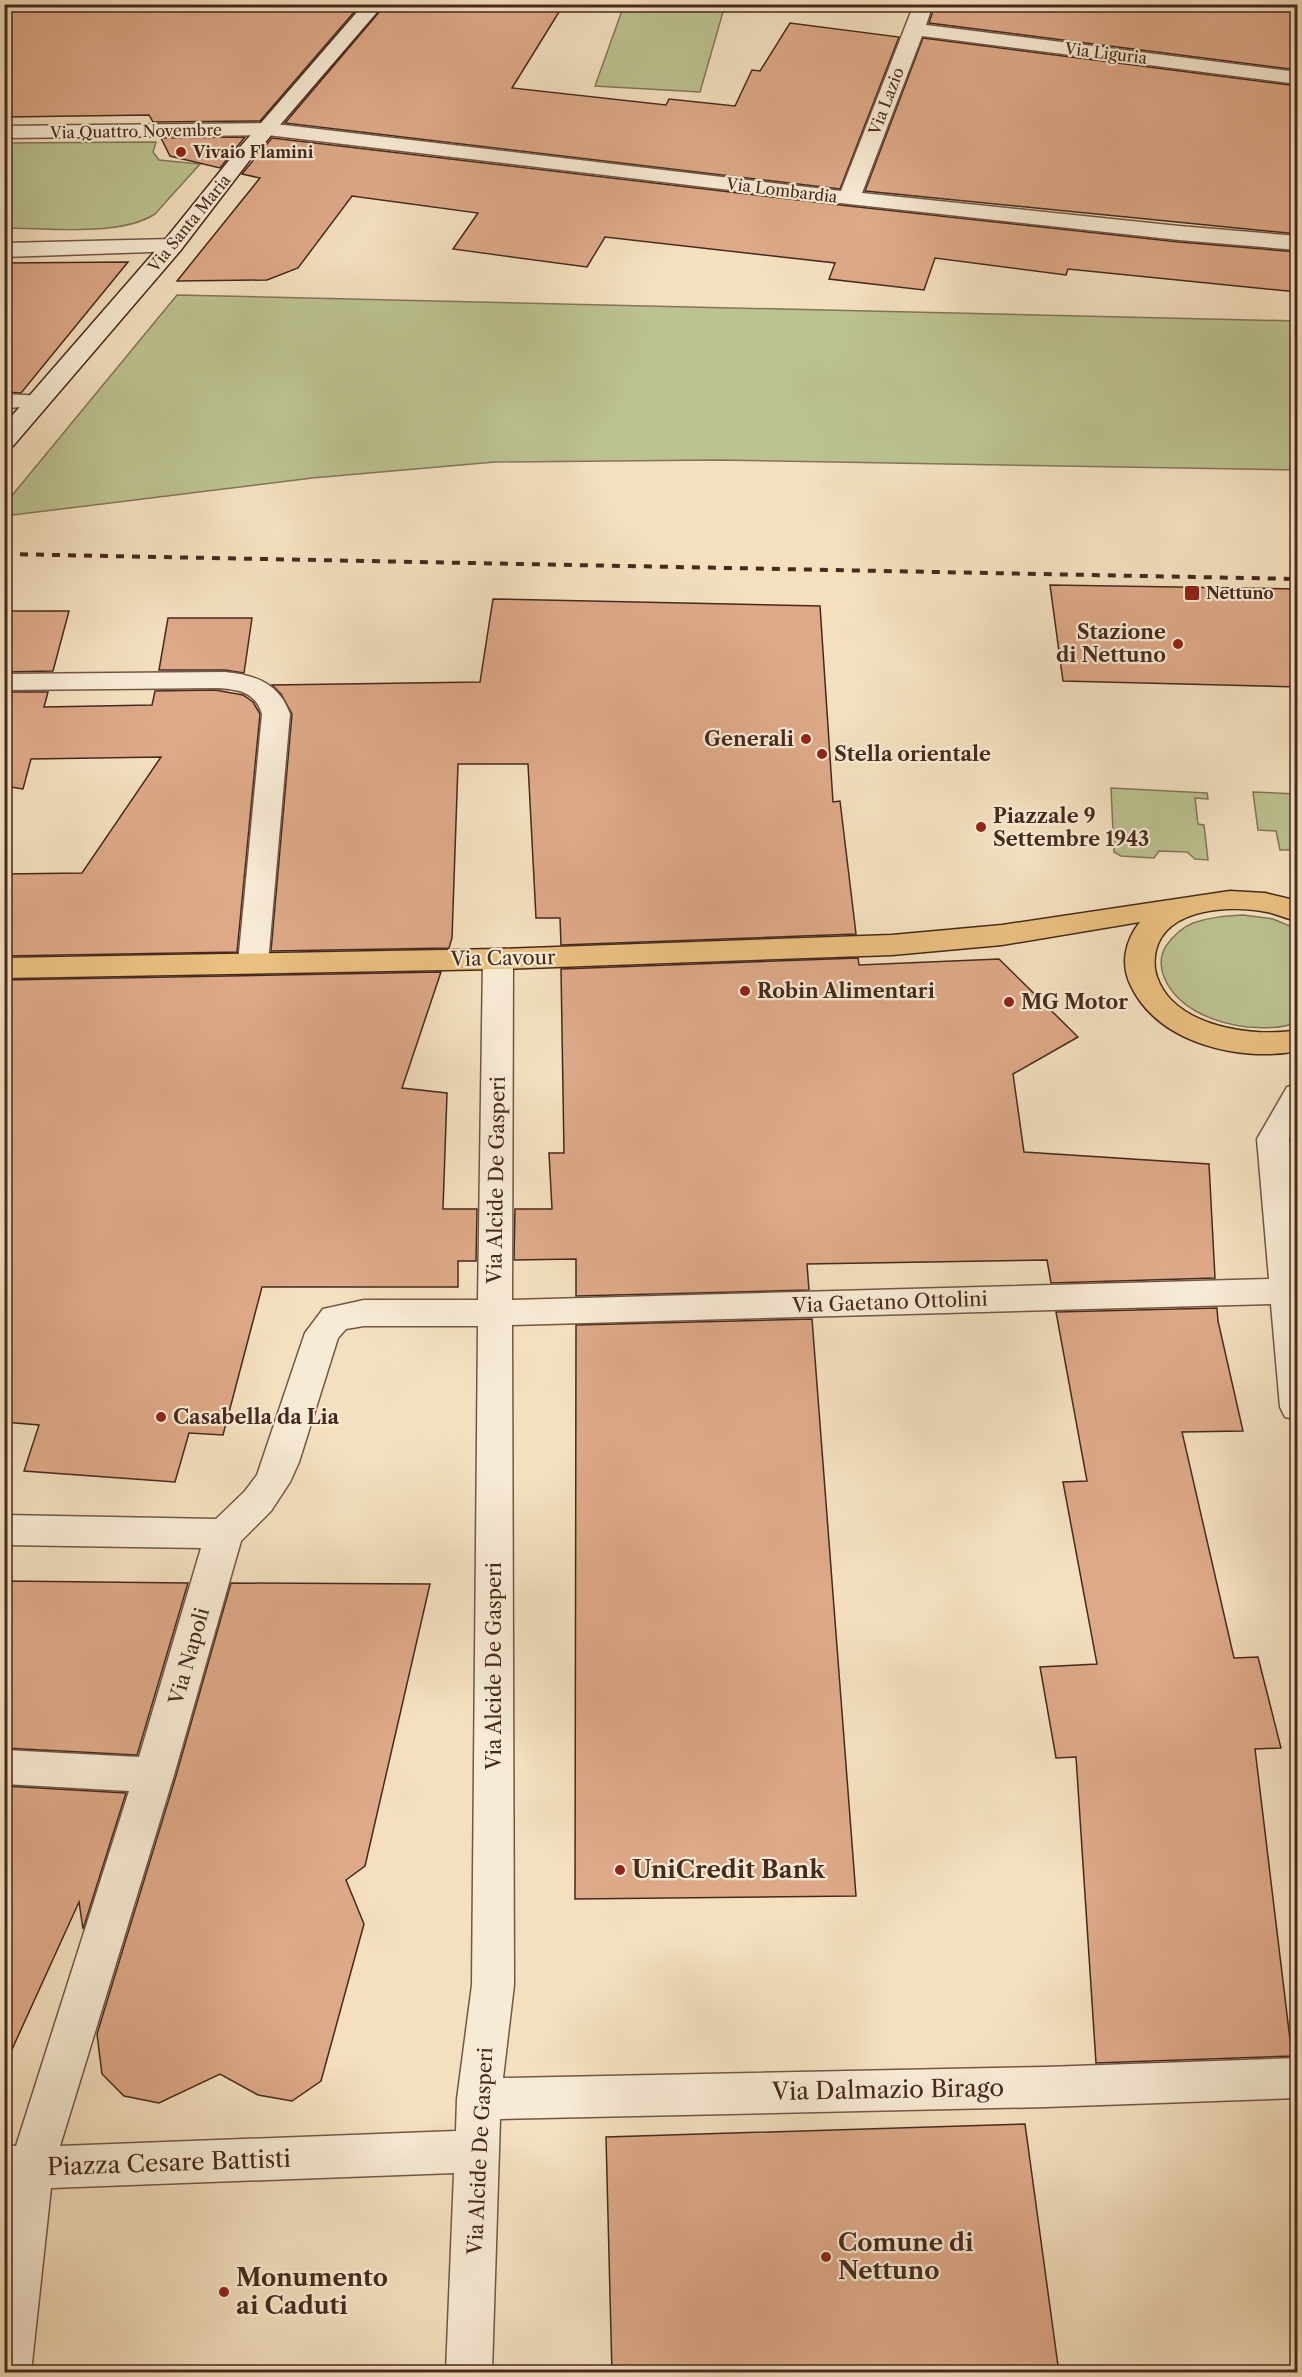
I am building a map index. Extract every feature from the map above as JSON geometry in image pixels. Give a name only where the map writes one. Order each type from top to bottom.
[{"type":"main road","points":[[1298,896],[1226,899],[1193,904],[1168,915],[1148,932],[1138,953],[1140,976],[1153,999],[1174,1017],[1199,1031],[1228,1040],[1259,1044],[1298,1040]]},
{"type":"main road","points":[[1226,899],[1260,901],[1298,912]]},
{"type":"main road","name":"Via Cavour","points":[[4,968],[498,959],[892,945],[1002,935],[1193,904]]},
{"type":"street","name":"Via Santa Maria","points":[[4,441],[172,246],[242,157],[375,4]]},
{"type":"street","name":"Via Lazio","points":[[849,198],[924,4]]},
{"type":"street","name":"Via Liguria","points":[[914,29],[1298,78]]},
{"type":"street","name":"Via Quattro Novembre","points":[[4,132],[267,129]]},
{"type":"street","name":"Via Lombardia","points":[[267,129],[849,198],[1179,233],[1298,243]]},
{"type":"street","points":[[4,250],[172,246]]},
{"type":"street","points":[[4,401],[38,401]]},
{"type":"street","points":[[4,682],[225,680],[249,684],[267,695],[274,704],[276,714],[253,963]]},
{"type":"street","name":"Via Alcide De Gasperi","points":[[469,2373],[479,2099],[493,1985],[498,959]]},
{"type":"street","points":[[1298,1095],[1273,1139],[1298,1407]]},
{"type":"street","name":"Via Gaetano Ottolini","points":[[495,1313],[1286,1291]]},
{"type":"street","points":[[4,1530],[224,1534],[248,1512],[272,1482],[281,1462],[322,1334],[335,1318],[364,1313],[495,1313]]},
{"type":"street","name":"Via Napoli","points":[[18,2167],[154,1775],[224,1534]]},
{"type":"street","points":[[4,1767],[154,1775]]},
{"type":"street","name":"Via Dalmazio Birago","points":[[479,2099],[1046,2087],[1298,2078]]},
{"type":"street","name":"Piazza Cesare Battisti","points":[[8,2373],[18,2167],[477,2151]]},
{"type":"green space","points":[[624,5],[725,5],[700,92],[595,86]]},
{"type":"green space","points":[[156,142],[153,152],[159,160],[200,164],[155,214],[123,226],[103,229],[5,228],[5,143]]},
{"type":"green space","points":[[177,295],[1297,321],[1297,470],[717,460],[495,462],[312,478],[5,516],[5,504]]},
{"type":"green space","points":[[1111,788],[1207,793],[1208,799],[1195,798],[1198,824],[1204,825],[1208,860],[1195,859],[1187,852],[1159,851],[1154,858],[1121,856],[1114,852]]},
{"type":"green space","points":[[1253,792],[1297,794],[1297,850],[1280,850],[1276,831],[1258,830]]},
{"type":"green space","points":[[1243,915],[1273,919],[1297,929],[1297,1022],[1266,1028],[1235,1025],[1210,1018],[1178,998],[1164,977],[1161,965],[1163,954],[1169,942],[1181,930],[1206,919]]},
{"type":"building","points":[[9,4],[361,4],[260,121],[153,122],[149,115],[6,117]]},
{"type":"building","points":[[386,4],[564,4],[512,88],[666,105],[669,99],[735,106],[752,70],[760,71],[790,23],[899,37],[840,189],[285,123]]},
{"type":"building","points":[[935,4],[1298,4],[1298,70],[929,23]]},
{"type":"building","points":[[923,38],[1298,86],[1298,234],[865,191]]},
{"type":"building","points":[[245,137],[220,168],[170,156],[161,138]]},
{"type":"building","points":[[272,138],[849,206],[1179,242],[1298,252],[1298,292],[1068,269],[1066,275],[935,258],[924,290],[829,279],[835,263],[605,237],[587,267],[453,249],[478,213],[352,196],[298,268],[267,280],[177,281],[260,178],[242,174]]},
{"type":"building","points":[[128,262],[21,393],[4,392],[4,263]]},
{"type":"building","name":"Stazione di Nettuno","points":[[1050,585],[1298,589],[1298,687],[1063,681]]},
{"type":"building","points":[[493,599],[820,606],[833,802],[840,801],[856,934],[561,945],[560,918],[536,918],[528,764],[458,764],[452,938],[449,948],[271,951],[292,714],[281,694],[272,685],[480,682]]},
{"type":"building","points":[[4,611],[69,611],[53,671],[4,672]]},
{"type":"building","points":[[168,618],[252,618],[244,673],[225,670],[159,670]]},
{"type":"building","points":[[215,690],[243,695],[253,702],[260,714],[237,952],[4,956],[4,874],[82,873],[161,757],[31,759],[23,789],[4,786],[4,692],[48,692],[44,707],[152,705],[155,691]]},
{"type":"building","points":[[858,958],[859,965],[999,959],[1078,1037],[1013,1074],[1024,1152],[1209,1164],[1215,1278],[1051,1283],[1047,1260],[807,1264],[809,1290],[576,1296],[576,1259],[514,1260],[515,1209],[552,1209],[549,1153],[564,1153],[561,969]]},
{"type":"building","points":[[441,972],[402,1088],[447,1093],[443,1209],[477,1209],[476,1261],[458,1261],[458,1287],[262,1287],[223,1435],[189,1433],[175,1482],[24,1471],[39,1425],[4,1422],[4,980]]},
{"type":"building","points":[[1217,1308],[1243,1431],[1182,1432],[1234,1658],[1258,1657],[1281,1748],[1255,1749],[1292,2056],[1096,2063],[1076,1757],[1056,1758],[1040,1667],[1097,1664],[1063,1482],[1087,1481],[1056,1312]]},
{"type":"building","points":[[812,1319],[856,1896],[575,1899],[576,1325]]},
{"type":"building","points":[[4,1581],[188,1583],[137,1755],[4,1748]]},
{"type":"building","points":[[231,1583],[430,1584],[365,1866],[346,1880],[364,1924],[321,2081],[292,2101],[258,2095],[220,2074],[159,2103],[124,2096],[102,2074],[97,2034],[176,1776]]},
{"type":"building","points":[[4,1786],[126,1793],[83,1929],[79,1902],[4,2067]]},
{"type":"building","name":"Comune di Nettuno","points":[[1025,2124],[1059,2373],[612,2373],[606,2137]]},
{"type":"railway","points":[[4,554],[1298,579]]},
{"type":"place","name":"Vivaio Flamini","points":[[181,152]]},
{"type":"place","name":"Nettuno","points":[[1192,593]]},
{"type":"place","name":"Stazione di Nettuno","points":[[1178,644]]},
{"type":"place","name":"Generali","points":[[806,739]]},
{"type":"place","name":"Stella orientale","points":[[822,754]]},
{"type":"place","name":"Piazzale 9 Settembre 1943","points":[[981,827]]},
{"type":"place","name":"Robin Alimentari","points":[[745,991]]},
{"type":"place","name":"MG Motor","points":[[1009,1002]]},
{"type":"place","name":"Casabella da Lia","points":[[161,1417]]},
{"type":"place","name":"UniCredit Bank","points":[[620,1870]]},
{"type":"place","name":"Comune di Nettuno","points":[[826,2257]]},
{"type":"place","name":"Monumento ai Caduti","points":[[224,2292]]}]
